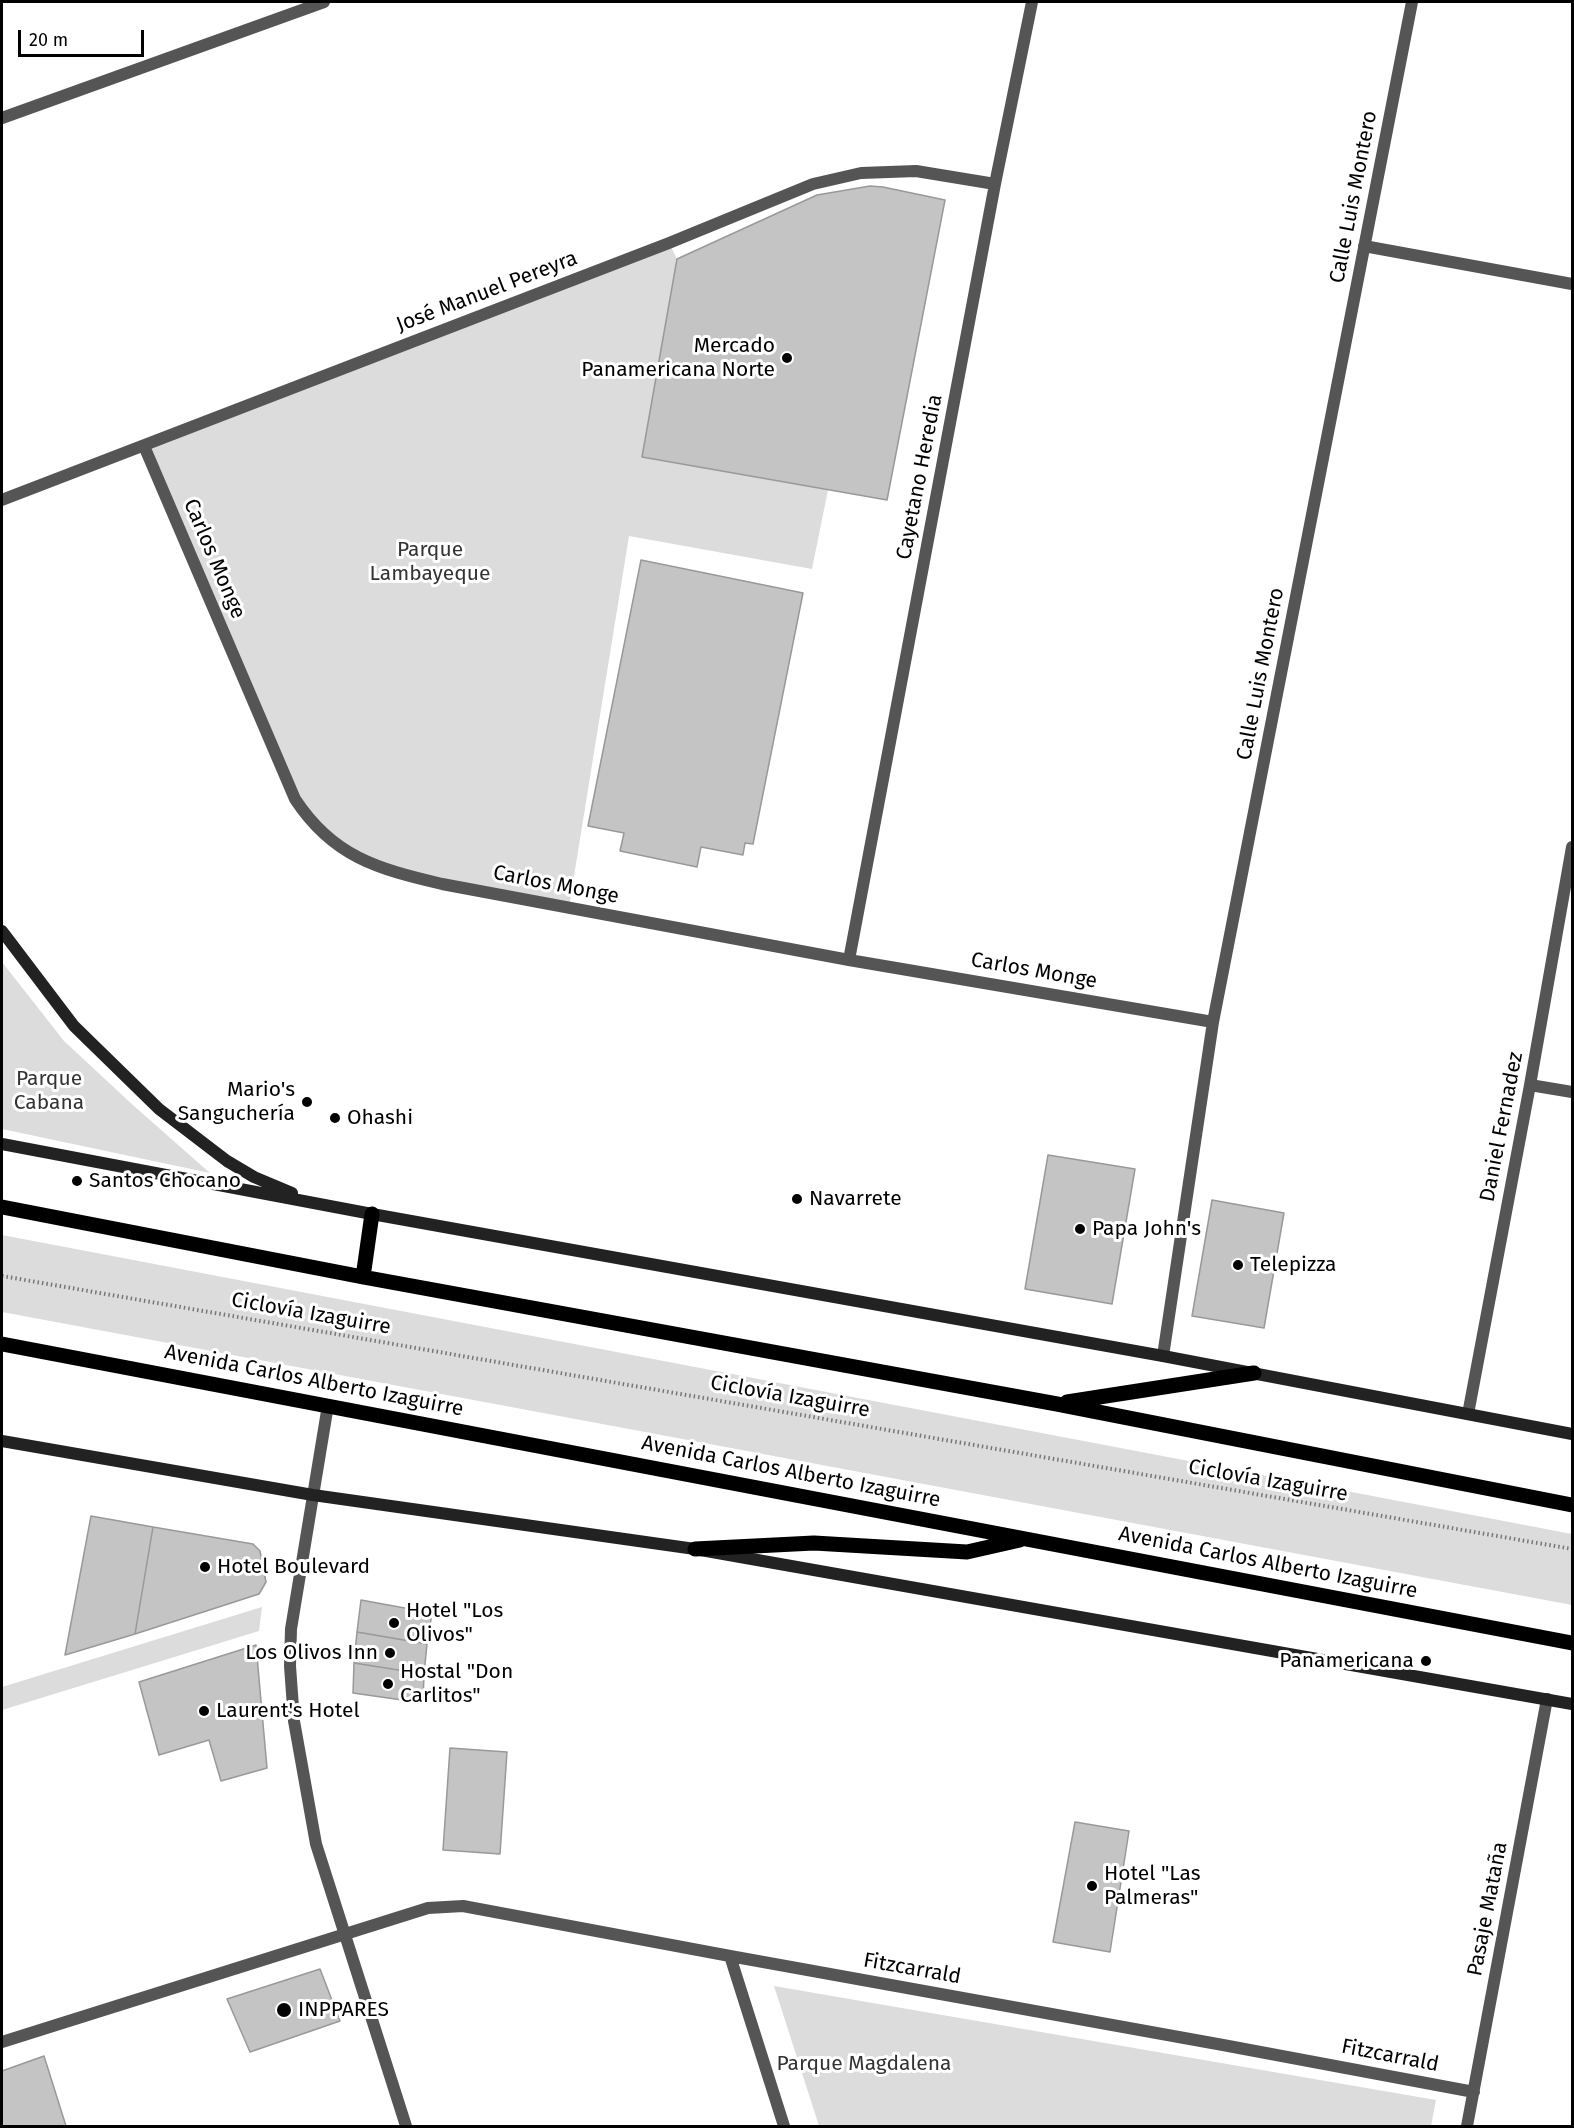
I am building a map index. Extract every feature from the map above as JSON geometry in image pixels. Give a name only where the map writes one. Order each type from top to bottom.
[{"type":"main road","points":[[2,1207],[363,1277],[1057,1404],[1572,1505]]},
{"type":"main road","points":[[363,1277],[372,1214]]},
{"type":"main road","name":"Avenida Carlos Alberto Izaguirre","points":[[2,1344],[1572,1643]]},
{"type":"main road","points":[[1057,1404],[1254,1373]]},
{"type":"main road","points":[[695,1549],[814,1543],[967,1552],[1026,1538]]},
{"type":"street","points":[[2,118],[324,2]]},
{"type":"street","name":"Cayetano Heredia","points":[[849,960],[995,184],[1032,2]]},
{"type":"street","name":"Calle Luis Montero","points":[[1162,1356],[1213,1022],[1412,2]]},
{"type":"street","name":"José Manuel Pereyra","points":[[2,500],[669,243],[813,184],[861,173],[916,171],[995,184]]},
{"type":"street","points":[[1364,246],[1572,284]]},
{"type":"street","name":"Carlos Monge","points":[[144,446],[296,799],[316,827],[329,840],[372,864],[421,879],[849,960],[1213,1022]]},
{"type":"street","name":"Daniel Fernadez","points":[[1468,1414],[1572,847]]},
{"type":"street","points":[[2,932],[74,1026],[159,1109],[227,1161],[254,1177],[313,1202]]},
{"type":"street","points":[[1530,1085],[1572,1092]]},
{"type":"street","points":[[2,1144],[372,1214],[1162,1356],[1572,1434]]},
{"type":"street","points":[[328,1405],[291,1629],[290,1666],[294,1721],[316,1844],[406,2127]]},
{"type":"street","points":[[2,1442],[313,1495],[695,1549],[1572,1704]]},
{"type":"street","name":"Pasaje Mataña","points":[[1467,2127],[1547,1699]]},
{"type":"street","name":"Fitzcarrald","points":[[2,2042],[428,1908],[463,1906],[1474,2092]]},
{"type":"street","points":[[730,1956],[784,2127]]},
{"type":"path","name":"Ciclovía Izaguirre","points":[[2,1276],[1572,1549]]},
{"type":"green space","name":"Parque Lambayeque","points":[[669,243],[677,259],[642,457],[828,490],[812,569],[629,536],[569,907],[373,864],[304,813],[144,446]]},
{"type":"green space","name":"Parque Cabana","points":[[2,962],[64,1041],[210,1173],[2,1129]]},
{"type":"green space","points":[[2,1235],[1572,1534],[1572,1605],[2,1312]]},
{"type":"green space","points":[[262,1607],[259,1631],[2,1710],[2,1687]]},
{"type":"green space","name":"Parque Magdalena","points":[[774,1986],[1436,2100],[1431,2126],[819,2126]]},
{"type":"building","name":"Mercado Panamericana Norte","points":[[870,186],[945,200],[887,500],[642,457],[677,259],[817,195]]},
{"type":"building","points":[[641,560],[803,593],[753,844],[745,843],[743,855],[701,847],[697,867],[620,851],[624,833],[588,826]]},
{"type":"building","name":"Papa John's","points":[[1048,1155],[1135,1169],[1112,1304],[1025,1289]]},
{"type":"building","name":"Telepizza","points":[[1212,1200],[1284,1213],[1264,1328],[1192,1316]]},
{"type":"building","points":[[91,1516],[153,1527],[135,1634],[65,1655]]},
{"type":"building","name":"Hotel Boulevard","points":[[153,1527],[253,1544],[260,1551],[266,1582],[259,1594],[135,1634]]},
{"type":"building","name":"Hotel \"Los Olivos\"","points":[[361,1600],[432,1613],[427,1644],[357,1632]]},
{"type":"building","name":"Los Olivos Inn","points":[[357,1632],[427,1644],[424,1674],[354,1663]]},
{"type":"building","name":"Laurent's Hotel","points":[[256,1645],[267,1768],[221,1781],[209,1740],[159,1755],[139,1682]]},
{"type":"building","name":"Hostal \"Don Carlitos\"","points":[[354,1663],[424,1674],[423,1703],[353,1693]]},
{"type":"building","points":[[450,1748],[507,1752],[500,1854],[443,1850]]},
{"type":"building","name":"Hotel \"Las Palmeras\"","points":[[1075,1822],[1129,1831],[1110,1952],[1053,1942]]},
{"type":"building","name":"INPPARES","points":[[320,1969],[340,2021],[250,2052],[227,1999]]},
{"type":"building","points":[[44,2056],[66,2126],[2,2126],[2,2071]]},
{"type":"place","name":"Mercado Panamericana Norte","points":[[787,358]]},
{"type":"place","name":"Mario's Sanguchería","points":[[307,1102]]},
{"type":"place","name":"Ohashi","points":[[335,1118]]},
{"type":"place","name":"Santos Chocano","points":[[77,1181]]},
{"type":"place","name":"Navarrete","points":[[797,1199]]},
{"type":"place","name":"Papa John's","points":[[1080,1229]]},
{"type":"place","name":"Telepizza","points":[[1238,1265]]},
{"type":"place","name":"Hotel Boulevard","points":[[205,1567]]},
{"type":"place","name":"Hotel \"Los Olivos\"","points":[[394,1623]]},
{"type":"place","name":"Los Olivos Inn","points":[[390,1653]]},
{"type":"place","name":"Panamericana","points":[[1426,1661]]},
{"type":"place","name":"Hostal \"Don Carlitos\"","points":[[388,1684]]},
{"type":"place","name":"Laurent's Hotel","points":[[204,1711]]},
{"type":"place","name":"Hotel \"Las Palmeras\"","points":[[1092,1886]]},
{"type":"place","name":"INPPARES","points":[[284,2010]]}]
